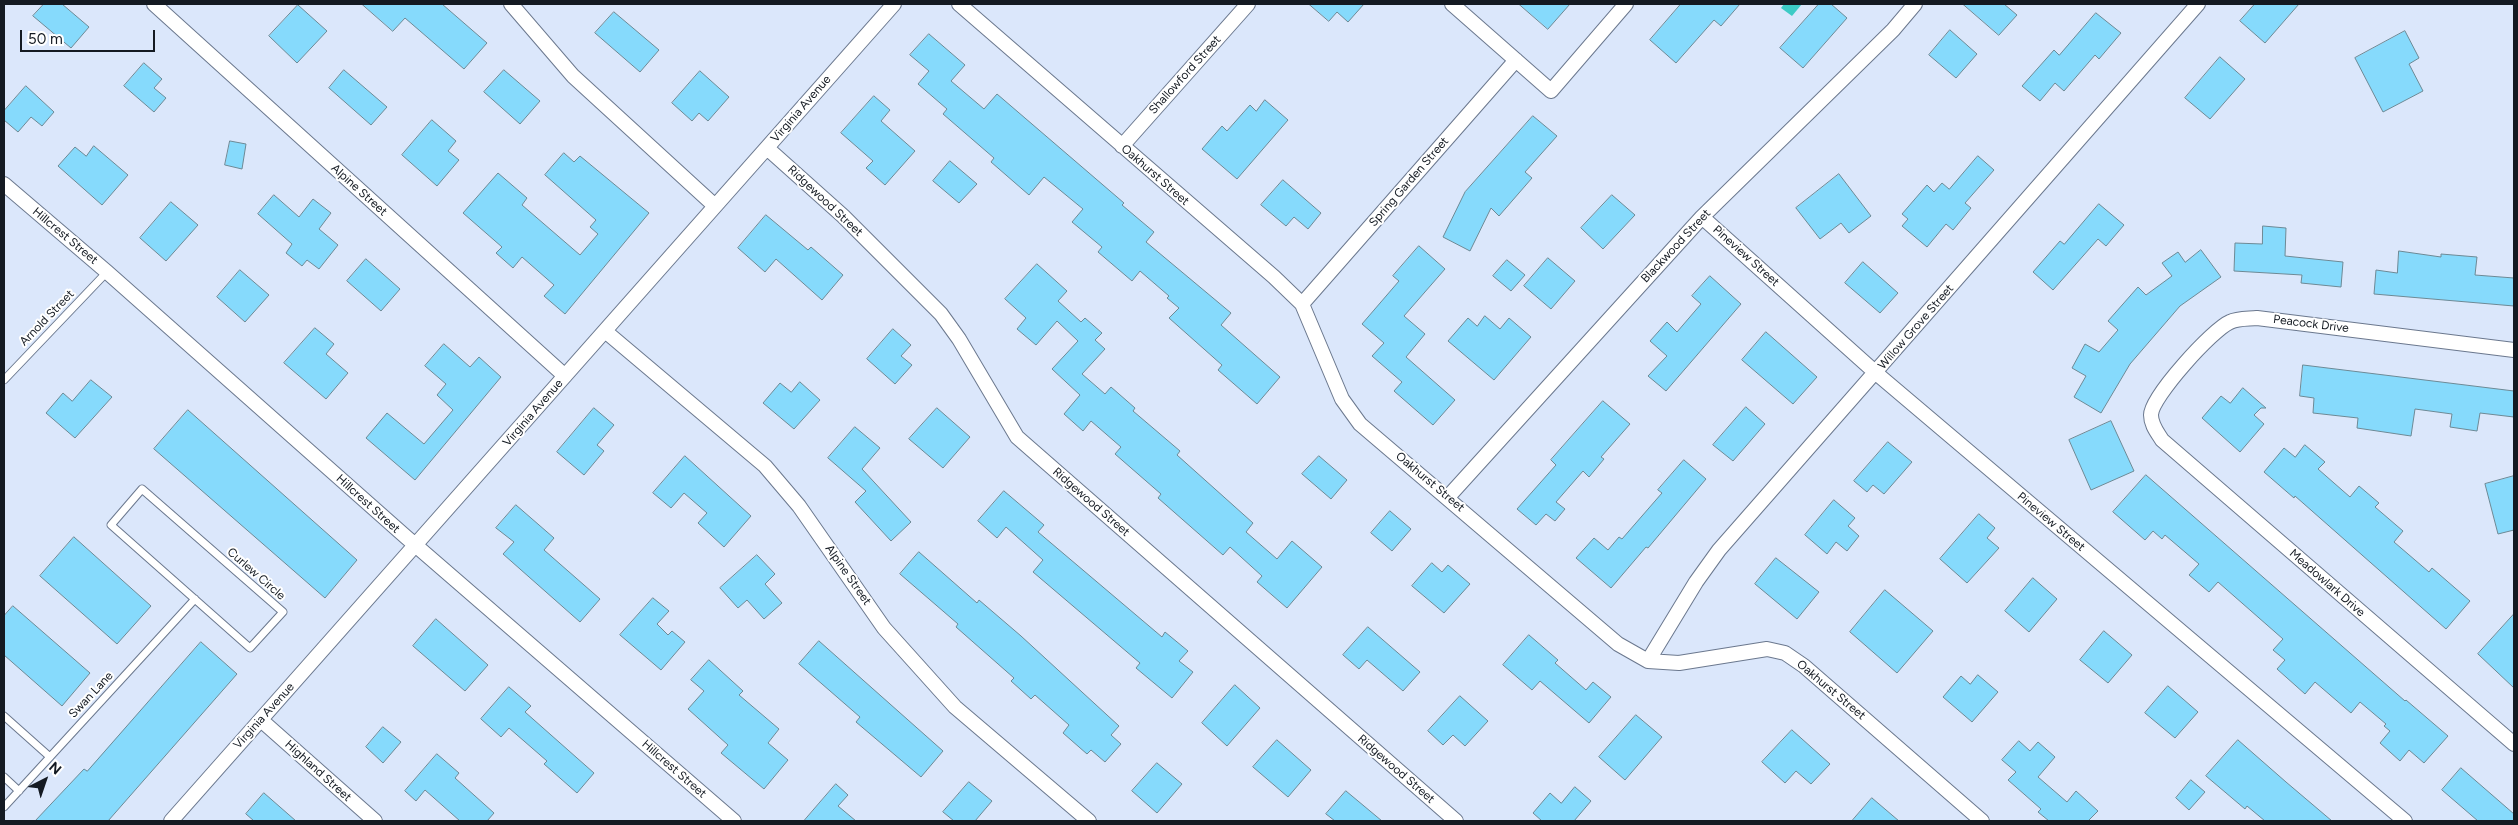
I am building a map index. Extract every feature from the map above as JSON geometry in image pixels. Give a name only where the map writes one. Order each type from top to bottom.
[{"type":"street","name":"Alpine Street","points":[[154,4],[565,376]]},
{"type":"street","points":[[510,4],[573,76],[715,206]]},
{"type":"street","name":"Oakhurst Street","points":[[959,4],[1274,277],[1302,304],[1342,399],[1360,424],[1448,497],[1618,644],[1648,661],[1679,663],[1767,649],[1785,654],[1804,666],[1982,821]]},
{"type":"street","name":"Shallowford Street","points":[[1122,146],[1248,4]]},
{"type":"street","points":[[1452,4],[1551,91],[1626,4]]},
{"type":"street","name":"Blackwood Street","points":[[1448,497],[1702,217],[1893,30],[1915,4]]},
{"type":"street","name":"Willow Grove Street","points":[[1648,661],[1696,582],[1719,550],[2198,4]]},
{"type":"street","name":"Virginia Avenue","points":[[171,821],[416,546],[891,5]]},
{"type":"street","name":"Spring Garden Street","points":[[1302,304],[1516,60]]},
{"type":"street","name":"Ridgewood Street","points":[[767,148],[843,216],[941,314],[959,339],[1017,436],[1456,821]]},
{"type":"street","name":"Hillcrest Street","points":[[4,184],[108,272],[416,546],[734,821]]},
{"type":"street","name":"Pineview Street","points":[[1702,217],[1876,373],[2405,821]]},
{"type":"street","name":"Peacock Drive","points":[[2151,414],[2156,401],[2186,363],[2217,331],[2232,321],[2257,318],[2514,350]]},
{"type":"street","name":"Alpine Street","points":[[605,331],[766,466],[799,506],[884,628],[955,706],[1089,821]]},
{"type":"street","name":"Meadowlark Drive","points":[[2151,414],[2153,426],[2162,440],[2514,744]]},
{"type":"street","name":"Highland Street","points":[[261,720],[375,821]]},
{"type":"lane","name":"Arnold Street","points":[[4,380],[108,272]]},
{"type":"lane","name":"Curlew Circle","points":[[142,489],[283,612],[250,648],[195,599],[111,525],[142,489]]},
{"type":"lane","name":"Swan Lane","points":[[4,807],[195,599]]},
{"type":"lane","points":[[4,716],[50,757]]},
{"type":"lane","points":[[4,777],[19,791]]},
{"type":"shaded area","points":[[1784,4],[1802,4],[1792,16],[1781,8]]},
{"type":"building","points":[[44,4],[62,4],[89,27],[71,48],[33,16]]},
{"type":"building","points":[[362,4],[442,4],[487,43],[464,69],[405,18],[393,31]]},
{"type":"building","points":[[1309,4],[1364,4],[1348,22],[1337,12],[1329,21]]},
{"type":"building","points":[[1519,4],[1570,4],[1548,29]]},
{"type":"building","points":[[1681,4],[1740,4],[1721,26],[1714,20],[1676,63],[1650,40]]},
{"type":"building","points":[[1819,4],[1831,4],[1847,18],[1803,68],[1780,48]]},
{"type":"building","points":[[1963,4],[2004,4],[2017,15],[1999,35]]},
{"type":"building","points":[[2255,4],[2299,4],[2265,43],[2240,21]]},
{"type":"building","points":[[298,5],[327,31],[297,63],[269,36]]},
{"type":"building","points":[[614,12],[659,50],[640,72],[595,33]]},
{"type":"building","points":[[2096,13],[2121,33],[2099,59],[2095,55],[2064,91],[2055,83],[2040,101],[2022,86],[2054,50],[2059,55]]},
{"type":"building","points":[[1950,30],[1977,54],[1956,78],[1929,55]]},
{"type":"building","points":[[2405,31],[2419,58],[2409,64],[2423,91],[2383,112],[2355,58]]},
{"type":"building","points":[[929,34],[965,65],[951,81],[984,109],[997,94],[1124,203],[1122,205],[1154,232],[1146,242],[1231,313],[1221,325],[1280,377],[1257,404],[1218,370],[1222,365],[1169,318],[1179,308],[1167,298],[1169,296],[1140,271],[1132,281],[1098,252],[1102,247],[1072,222],[1083,209],[1044,177],[1029,195],[991,162],[994,158],[943,114],[947,109],[918,84],[929,71],[910,55]]},
{"type":"building","points":[[2220,57],[2245,79],[2210,119],[2185,98]]},
{"type":"building","points":[[144,63],[162,79],[154,88],[166,98],[154,112],[124,86]]},
{"type":"building","points":[[344,70],[387,107],[371,125],[329,88]]},
{"type":"building","points":[[504,70],[540,101],[520,124],[484,92]]},
{"type":"building","points":[[700,71],[729,97],[708,121],[699,113],[692,121],[672,103]]},
{"type":"building","points":[[26,86],[54,112],[42,126],[31,117],[18,132],[4,120],[4,111]]},
{"type":"building","points":[[874,96],[890,110],[881,121],[915,151],[885,185],[866,168],[873,161],[841,133]]},
{"type":"building","points":[[1265,100],[1288,120],[1237,179],[1202,149],[1222,126],[1227,131],[1250,105],[1256,111]]},
{"type":"building","points":[[1533,116],[1557,136],[1525,172],[1532,178],[1499,216],[1491,208],[1470,251],[1443,237],[1465,192]]},
{"type":"building","points":[[432,120],[456,141],[448,151],[459,160],[437,186],[402,155]]},
{"type":"building","points":[[230,141],[246,144],[242,169],[225,165]]},
{"type":"building","points":[[94,146],[128,175],[102,205],[58,166],[75,147],[86,156]]},
{"type":"building","points":[[564,153],[574,162],[580,156],[649,213],[565,314],[544,296],[554,285],[522,257],[513,268],[496,253],[502,247],[463,213],[498,173],[527,198],[522,205],[580,255],[598,234],[590,227],[596,220],[545,175]]},
{"type":"building","points":[[1978,156],[1994,170],[1965,203],[1971,208],[1953,230],[1946,224],[1927,247],[1902,226],[1908,219],[1902,214],[1927,185],[1934,192],[1942,183],[1949,189]]},
{"type":"building","points":[[950,161],[977,184],[959,203],[933,181]]},
{"type":"building","points":[[1839,174],[1871,216],[1849,233],[1841,223],[1820,239],[1796,208]]},
{"type":"building","points":[[1283,180],[1321,213],[1308,229],[1294,217],[1286,226],[1261,205]]},
{"type":"building","points":[[274,195],[299,217],[313,199],[331,213],[319,229],[338,245],[319,269],[307,260],[302,266],[286,253],[292,244],[258,214]]},
{"type":"building","points":[[1612,195],[1635,215],[1603,249],[1581,228]]},
{"type":"building","points":[[171,202],[198,225],[166,261],[140,238]]},
{"type":"building","points":[[2099,204],[2124,225],[2106,246],[2098,239],[2053,290],[2033,272],[2060,241],[2064,244]]},
{"type":"building","points":[[766,215],[808,250],[811,247],[843,275],[822,300],[776,259],[765,272],[738,248]]},
{"type":"building","points":[[2263,226],[2286,228],[2285,256],[2343,262],[2341,287],[2301,283],[2302,275],[2234,271],[2235,243],[2262,244]]},
{"type":"building","points":[[1419,246],[1445,269],[1404,316],[1425,334],[1406,357],[1455,400],[1433,425],[1394,391],[1402,382],[1372,356],[1384,343],[1362,324],[1399,281],[1393,276]]},
{"type":"building","points":[[2201,250],[2221,277],[2180,306],[2130,364],[2101,413],[2074,397],[2086,376],[2072,368],[2085,344],[2099,352],[2118,330],[2108,321],[2138,287],[2146,295],[2172,276],[2162,263],[2178,252],[2185,262]]},
{"type":"building","points":[[2399,251],[2441,257],[2441,254],[2477,257],[2475,275],[2514,278],[2514,306],[2374,294],[2376,270],[2397,273]]},
{"type":"building","points":[[1548,258],[1575,281],[1551,309],[1524,286]]},
{"type":"building","points":[[366,259],[400,289],[381,311],[347,281]]},
{"type":"building","points":[[1507,260],[1525,275],[1511,291],[1493,276]]},
{"type":"building","points":[[1863,262],[1898,293],[1880,313],[1845,283]]},
{"type":"building","points":[[1037,264],[1067,291],[1058,301],[1081,322],[1085,318],[1102,333],[1095,340],[1105,349],[1082,374],[1105,394],[1111,387],[1135,408],[1133,411],[1180,451],[1177,455],[1253,523],[1246,532],[1277,559],[1292,541],[1322,567],[1287,608],[1257,582],[1262,576],[1230,547],[1223,555],[1158,498],[1161,494],[1115,454],[1121,447],[1091,421],[1083,431],[1064,414],[1080,395],[1052,369],[1078,341],[1057,321],[1036,345],[1017,329],[1026,318],[1005,299]]},
{"type":"building","points":[[240,270],[269,295],[245,322],[217,297]]},
{"type":"building","points":[[1710,276],[1741,304],[1666,391],[1648,376],[1667,356],[1650,341],[1667,322],[1677,332],[1701,304],[1692,296]]},
{"type":"building","points":[[1485,316],[1500,329],[1509,318],[1531,337],[1494,380],[1448,341],[1468,318],[1477,326]]},
{"type":"building","points":[[315,328],[334,344],[326,354],[348,373],[326,399],[284,363]]},
{"type":"building","points":[[893,329],[911,345],[901,356],[912,365],[895,384],[867,359]]},
{"type":"building","points":[[1766,332],[1817,377],[1793,404],[1742,360]]},
{"type":"building","points":[[444,344],[470,367],[479,357],[501,377],[415,480],[366,438],[387,413],[424,444],[453,410],[437,395],[446,384],[425,366]]},
{"type":"building","points":[[2303,365],[2514,391],[2514,417],[2480,413],[2477,431],[2450,427],[2452,414],[2415,409],[2411,436],[2357,428],[2358,418],[2313,413],[2314,398],[2300,396]]},
{"type":"building","points":[[91,380],[112,397],[75,438],[46,413],[63,393],[72,401]]},
{"type":"building","points":[[800,382],[820,400],[794,429],[763,403],[780,383],[791,392]]},
{"type":"building","points":[[2243,388],[2266,408],[2261,408],[2254,415],[2264,424],[2240,452],[2202,418],[2221,396],[2230,403]]},
{"type":"building","points":[[1603,401],[1630,424],[1601,457],[1604,459],[1589,477],[1583,471],[1556,502],[1565,509],[1555,521],[1546,514],[1536,525],[1517,509],[1556,465],[1551,460]]},
{"type":"building","points":[[1746,407],[1765,424],[1733,461],[1713,445]]},
{"type":"building","points":[[594,408],[614,425],[597,445],[604,451],[584,475],[557,452]]},
{"type":"building","points":[[937,408],[970,437],[943,468],[909,439]]},
{"type":"building","points":[[188,410],[357,560],[325,598],[154,449]]},
{"type":"building","points":[[2111,421],[2134,471],[2091,490],[2069,440]]},
{"type":"building","points":[[855,427],[880,448],[862,469],[911,522],[891,541],[855,502],[866,491],[828,458]]},
{"type":"building","points":[[1888,442],[1912,462],[1884,494],[1873,485],[1867,492],[1854,481]]},
{"type":"building","points":[[2305,445],[2325,462],[2318,469],[2350,497],[2359,486],[2379,503],[2375,507],[2403,531],[2394,542],[2429,572],[2432,568],[2470,601],[2446,629],[2295,496],[2294,498],[2264,472],[2284,448],[2295,457]]},
{"type":"building","points":[[685,456],[751,516],[724,547],[698,523],[707,513],[684,493],[671,508],[653,493]]},
{"type":"building","points":[[1319,456],[1347,480],[1331,499],[1302,474]]},
{"type":"building","points":[[1684,460],[1706,479],[1648,548],[1646,547],[1611,588],[1576,558],[1594,538],[1608,550],[1619,537],[1622,539],[1662,493],[1658,490]]},
{"type":"building","points":[[2146,475],[2405,701],[2448,736],[2424,763],[2409,750],[2400,761],[2380,743],[2390,731],[2384,726],[2386,724],[2360,702],[2351,713],[2315,682],[2305,694],[2277,669],[2285,660],[2273,650],[2283,639],[2218,582],[2209,592],[2189,575],[2199,564],[2165,535],[2162,539],[2153,531],[2145,540],[2113,512]]},
{"type":"building","points":[[2514,476],[2514,530],[2498,534],[2485,484]]},
{"type":"building","points":[[1004,491],[1044,525],[1038,532],[1162,637],[1165,632],[1188,651],[1179,661],[1193,672],[1172,698],[1136,668],[1140,663],[1033,572],[1043,560],[1006,527],[997,538],[978,521]]},
{"type":"building","points":[[1834,500],[1855,518],[1848,526],[1859,536],[1847,551],[1836,542],[1827,554],[1805,535]]},
{"type":"building","points":[[516,505],[554,538],[544,550],[600,599],[580,622],[503,554],[514,542],[496,528]]},
{"type":"building","points":[[1390,511],[1411,529],[1392,551],[1371,533]]},
{"type":"building","points":[[1979,514],[1995,528],[1987,538],[1999,548],[1967,583],[1940,559]]},
{"type":"building","points":[[74,537],[151,606],[117,644],[40,576]]},
{"type":"building","points":[[919,552],[977,603],[979,600],[1021,636],[1119,726],[1111,735],[1121,744],[1105,762],[1091,750],[1087,754],[1063,733],[1069,725],[1035,695],[1031,699],[1011,681],[1014,678],[956,627],[958,624],[900,574]]},
{"type":"building","points":[[757,555],[775,574],[765,584],[782,603],[764,619],[747,600],[738,608],[720,588]]},
{"type":"building","points":[[1776,558],[1819,592],[1797,619],[1755,584]]},
{"type":"building","points":[[1432,563],[1442,572],[1448,565],[1470,584],[1444,613],[1412,586]]},
{"type":"building","points":[[2033,578],[2057,599],[2029,632],[2005,611]]},
{"type":"building","points":[[1885,590],[1933,631],[1897,673],[1850,632]]},
{"type":"building","points":[[653,598],[669,611],[657,624],[668,635],[672,631],[685,642],[661,670],[620,635]]},
{"type":"building","points":[[13,606],[90,673],[62,706],[4,655],[4,616]]},
{"type":"building","points":[[2514,614],[2514,688],[2478,654]]},
{"type":"building","points":[[436,619],[488,665],[465,691],[413,646]]},
{"type":"building","points":[[1368,627],[1420,672],[1403,691],[1367,660],[1359,669],[1343,655]]},
{"type":"building","points":[[2104,631],[2132,655],[2108,683],[2080,660]]},
{"type":"building","points":[[1529,635],[1558,660],[1555,663],[1586,690],[1593,682],[1611,697],[1589,723],[1540,681],[1532,690],[1503,665]]},
{"type":"building","points":[[819,641],[943,751],[921,777],[856,722],[860,717],[799,664]]},
{"type":"building","points":[[201,642],[237,674],[108,821],[35,821],[84,769],[87,771]]},
{"type":"building","points":[[709,660],[743,691],[739,695],[779,729],[768,743],[788,760],[764,789],[721,753],[728,745],[688,709],[704,691],[691,680]]},
{"type":"building","points":[[1978,675],[1998,692],[1972,722],[1943,697],[1961,676],[1970,684]]},
{"type":"building","points":[[1235,685],[1260,708],[1227,746],[1202,723]]},
{"type":"building","points":[[2168,686],[2198,712],[2175,738],[2145,713]]},
{"type":"building","points":[[509,687],[531,706],[525,712],[594,773],[577,793],[544,764],[547,761],[509,728],[501,737],[481,719]]},
{"type":"building","points":[[1460,696],[1488,721],[1465,746],[1453,735],[1443,745],[1428,731]]},
{"type":"building","points":[[1636,715],[1662,737],[1625,780],[1599,757]]},
{"type":"building","points":[[383,727],[401,742],[383,763],[366,747]]},
{"type":"building","points":[[1792,730],[1830,764],[1811,784],[1796,771],[1785,783],[1762,762]]},
{"type":"building","points":[[1277,740],[1311,770],[1288,797],[1253,767]]},
{"type":"building","points":[[2238,740],[2332,821],[2265,821],[2247,806],[2245,809],[2206,776]]},
{"type":"building","points":[[2019,741],[2030,751],[2038,742],[2055,757],[2038,777],[2067,802],[2076,791],[2098,811],[2088,821],[2049,821],[2038,812],[2041,809],[2008,780],[2016,772],[2002,760]]},
{"type":"building","points":[[437,754],[459,773],[455,778],[494,813],[487,821],[460,821],[425,790],[416,801],[405,791]]},
{"type":"building","points":[[1157,763],[1182,784],[1157,813],[1132,791]]},
{"type":"building","points":[[2461,768],[2514,814],[2514,821],[2478,821],[2442,790]]},
{"type":"building","points":[[2191,780],[2205,792],[2189,810],[2176,798]]},
{"type":"building","points":[[969,782],[992,801],[975,821],[954,821],[943,812]]},
{"type":"building","points":[[836,784],[848,795],[838,806],[856,821],[804,821]]},
{"type":"building","points":[[1575,787],[1591,801],[1574,821],[1542,821],[1533,813],[1550,793],[1561,803]]},
{"type":"building","points":[[1346,791],[1382,821],[1335,821],[1326,814]]},
{"type":"building","points":[[264,793],[296,821],[254,821],[246,814]]},
{"type":"building","points":[[1872,798],[1899,821],[1852,821]]}]
